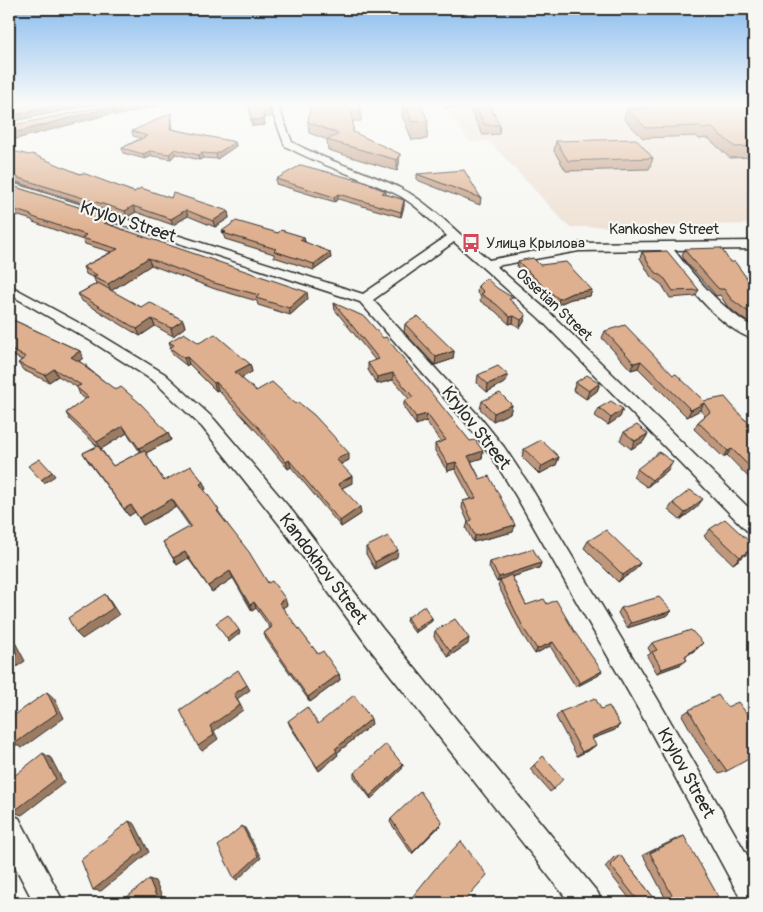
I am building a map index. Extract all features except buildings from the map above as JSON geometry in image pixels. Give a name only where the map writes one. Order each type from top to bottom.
[{"type":"street","name":"Ossetian Street","points":[[291,146],[399,191],[417,203],[544,315],[754,525]]},
{"type":"street","name":"Krylov Street","points":[[9,185],[365,299],[473,420],[498,452],[523,491],[649,706],[754,895]]},
{"type":"street","points":[[365,299],[455,236]]},
{"type":"street","points":[[664,245],[689,278],[724,316],[754,334]]},
{"type":"street","name":"Kankoshev Street","points":[[486,264],[579,247],[754,245]]},
{"type":"street","name":"Kandokhov Street","points":[[9,289],[96,338],[160,378],[208,423],[286,518],[374,636],[588,903]]},
{"type":"street","points":[[9,828],[50,903]]},
{"type":"shaded area","points":[[493,146],[754,146],[754,224],[569,227]]},
{"type":"place","name":"Улица Крылова","points":[[471,243]]}]
